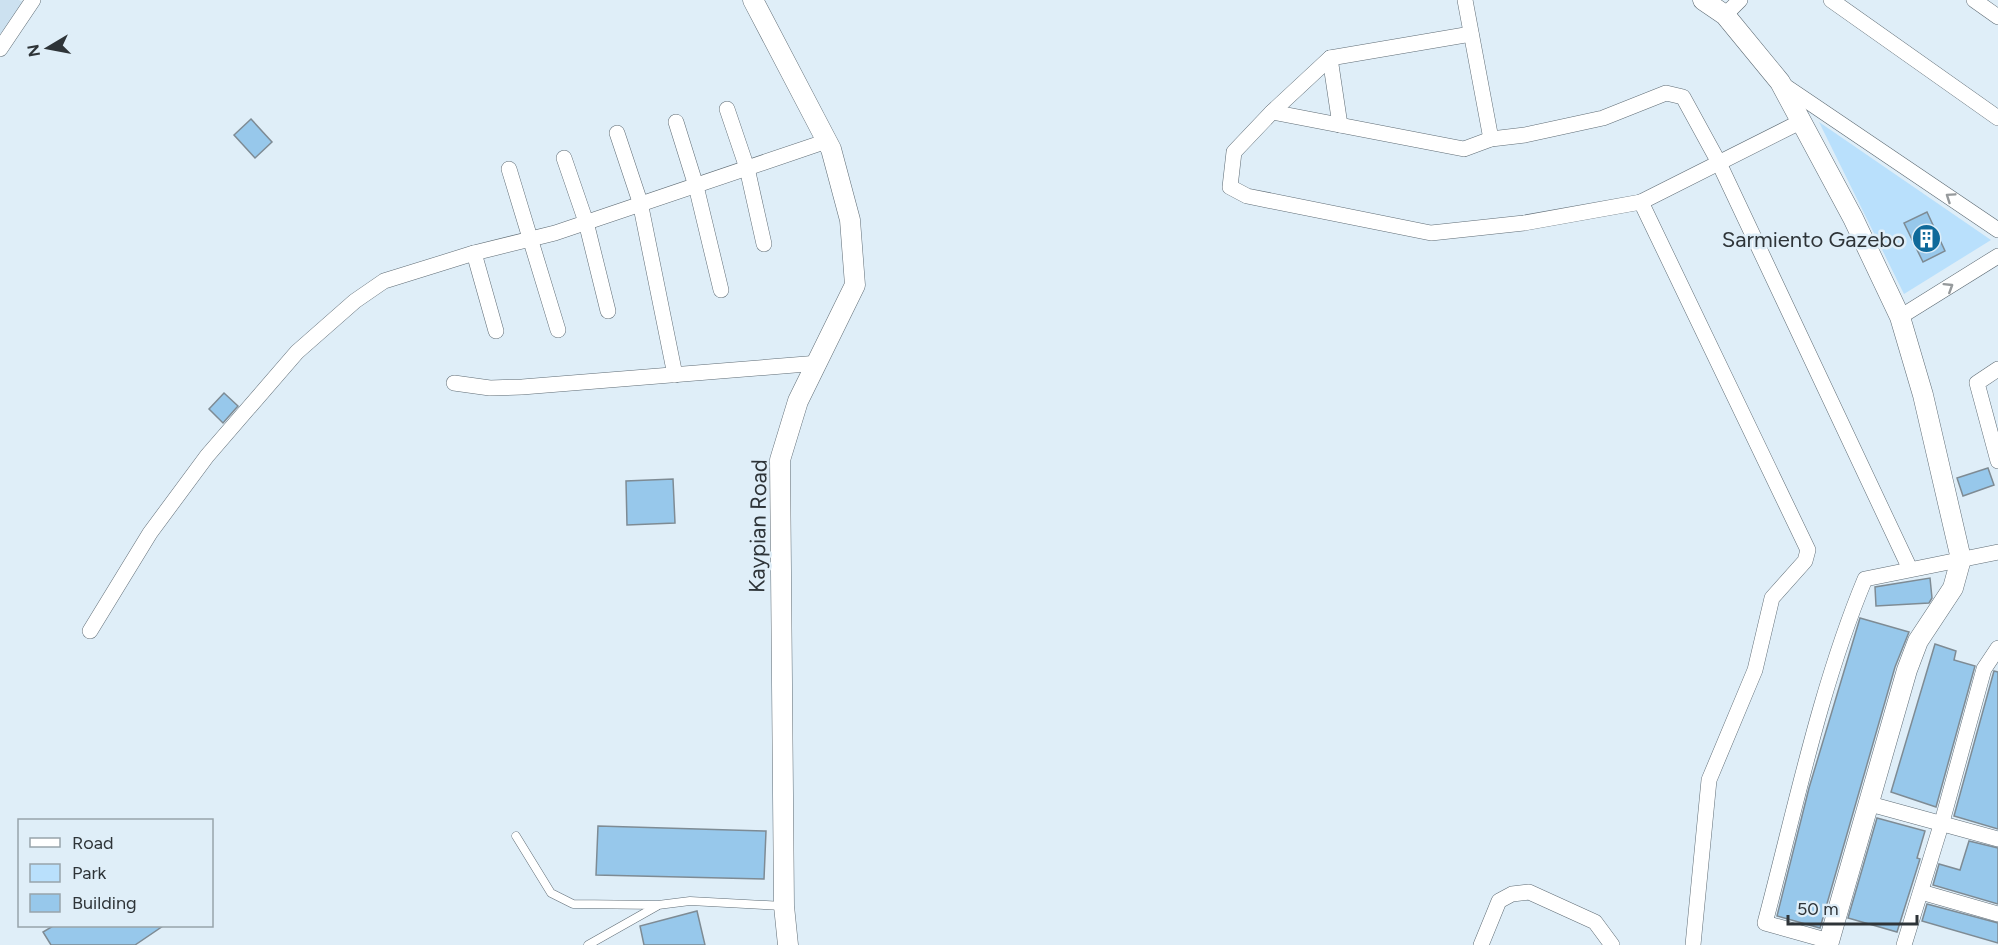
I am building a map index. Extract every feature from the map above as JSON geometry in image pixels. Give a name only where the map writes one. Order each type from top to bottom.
[{"type":"street","points":[[0,49],[33,0]]},
{"type":"street","name":"Kaypian Road","points":[[753,0],[826,141],[850,220],[855,285],[819,363],[798,401],[780,460],[784,906],[788,945]]},
{"type":"street","points":[[1465,0],[1491,139]]},
{"type":"street","points":[[1703,0],[1725,15],[1780,82],[1802,121],[1900,317],[1923,395],[1961,559],[1953,588],[1918,641],[1907,670],[1829,943],[1765,923],[1850,615],[1864,579],[1910,569],[1961,559],[1998,552]]},
{"type":"street","points":[[1725,15],[1740,0]]},
{"type":"street","points":[[1831,0],[1998,118]]},
{"type":"street","points":[[1974,0],[1998,16]]},
{"type":"street","points":[[1471,34],[1330,58],[1272,112],[1234,152],[1230,187],[1247,196],[1431,232],[1524,222],[1641,202],[1718,161],[1802,121]]},
{"type":"street","points":[[1330,58],[1340,125]]},
{"type":"street","points":[[1780,82],[1998,230]]},
{"type":"street","points":[[1272,112],[1464,149],[1491,139],[1525,135],[1603,118],[1666,93],[1683,97],[1718,161],[1910,569]]},
{"type":"street","points":[[727,109],[747,168],[764,244]]},
{"type":"street","points":[[676,122],[696,186],[721,290]]},
{"type":"street","points":[[616,133],[640,202],[675,375]]},
{"type":"street","points":[[90,630],[156,524],[207,456],[297,352],[356,301],[384,281],[474,253],[531,240],[826,141]]},
{"type":"street","points":[[564,158],[586,222],[608,310]]},
{"type":"street","points":[[509,169],[558,330]]},
{"type":"street","points":[[1641,202],[1808,550],[1805,561],[1772,598],[1755,670],[1709,780],[1693,945]]},
{"type":"street","points":[[474,253],[496,331]]},
{"type":"street","points":[[1900,317],[1998,256]]},
{"type":"street","points":[[454,383],[490,388],[522,387],[819,363]]},
{"type":"street","points":[[1998,369],[1977,383],[1998,461]]},
{"type":"street","points":[[1904,945],[1942,822],[1984,669],[1998,648]]},
{"type":"street","points":[[1870,804],[1942,822],[1998,840]]},
{"type":"street","points":[[1480,945],[1499,901],[1512,894],[1529,892],[1595,922],[1612,945]]},
{"type":"street","points":[[1921,892],[1998,914]]},
{"type":"lane","points":[[516,836],[550,893],[573,904],[658,905],[690,901],[784,906]]},
{"type":"lane","points":[[588,945],[658,905]]},
{"type":"shaded area","points":[[0,0],[19,0],[27,5],[0,34]]},
{"type":"green space","points":[[1819,122],[1991,240],[1904,294]]},
{"type":"building","points":[[251,119],[272,142],[255,158],[234,135]]},
{"type":"building","name":"Sarmiento Gazebo","points":[[1927,212],[1945,251],[1923,262],[1904,223]]},
{"type":"building","points":[[224,393],[238,406],[223,423],[209,409]]},
{"type":"building","points":[[1988,468],[1994,485],[1963,496],[1957,478]]},
{"type":"building","points":[[673,479],[675,523],[627,525],[626,481]]},
{"type":"building","points":[[1930,578],[1932,598],[1929,603],[1876,606],[1875,587]]},
{"type":"building","points":[[1860,618],[1909,632],[1895,667],[1820,928],[1777,916],[1809,788]]},
{"type":"building","points":[[1935,644],[1956,651],[1954,660],[1975,666],[1936,807],[1891,792]]},
{"type":"building","points":[[1994,671],[1998,672],[1998,829],[1954,816]]},
{"type":"building","points":[[1877,818],[1925,831],[1917,858],[1920,859],[1897,932],[1848,918]]},
{"type":"building","points":[[598,826],[766,831],[764,879],[596,875]]},
{"type":"building","points":[[1969,841],[1998,848],[1998,904],[1933,885],[1939,864],[1960,870]]},
{"type":"building","points":[[1927,904],[1998,923],[1998,943],[1922,921]]},
{"type":"building","points":[[697,911],[705,945],[644,945],[640,926]]},
{"type":"building","points":[[51,927],[162,927],[135,945],[51,945],[43,932]]},
{"type":"place","name":"Sarmiento Gazebo","points":[[1926,239]]}]
